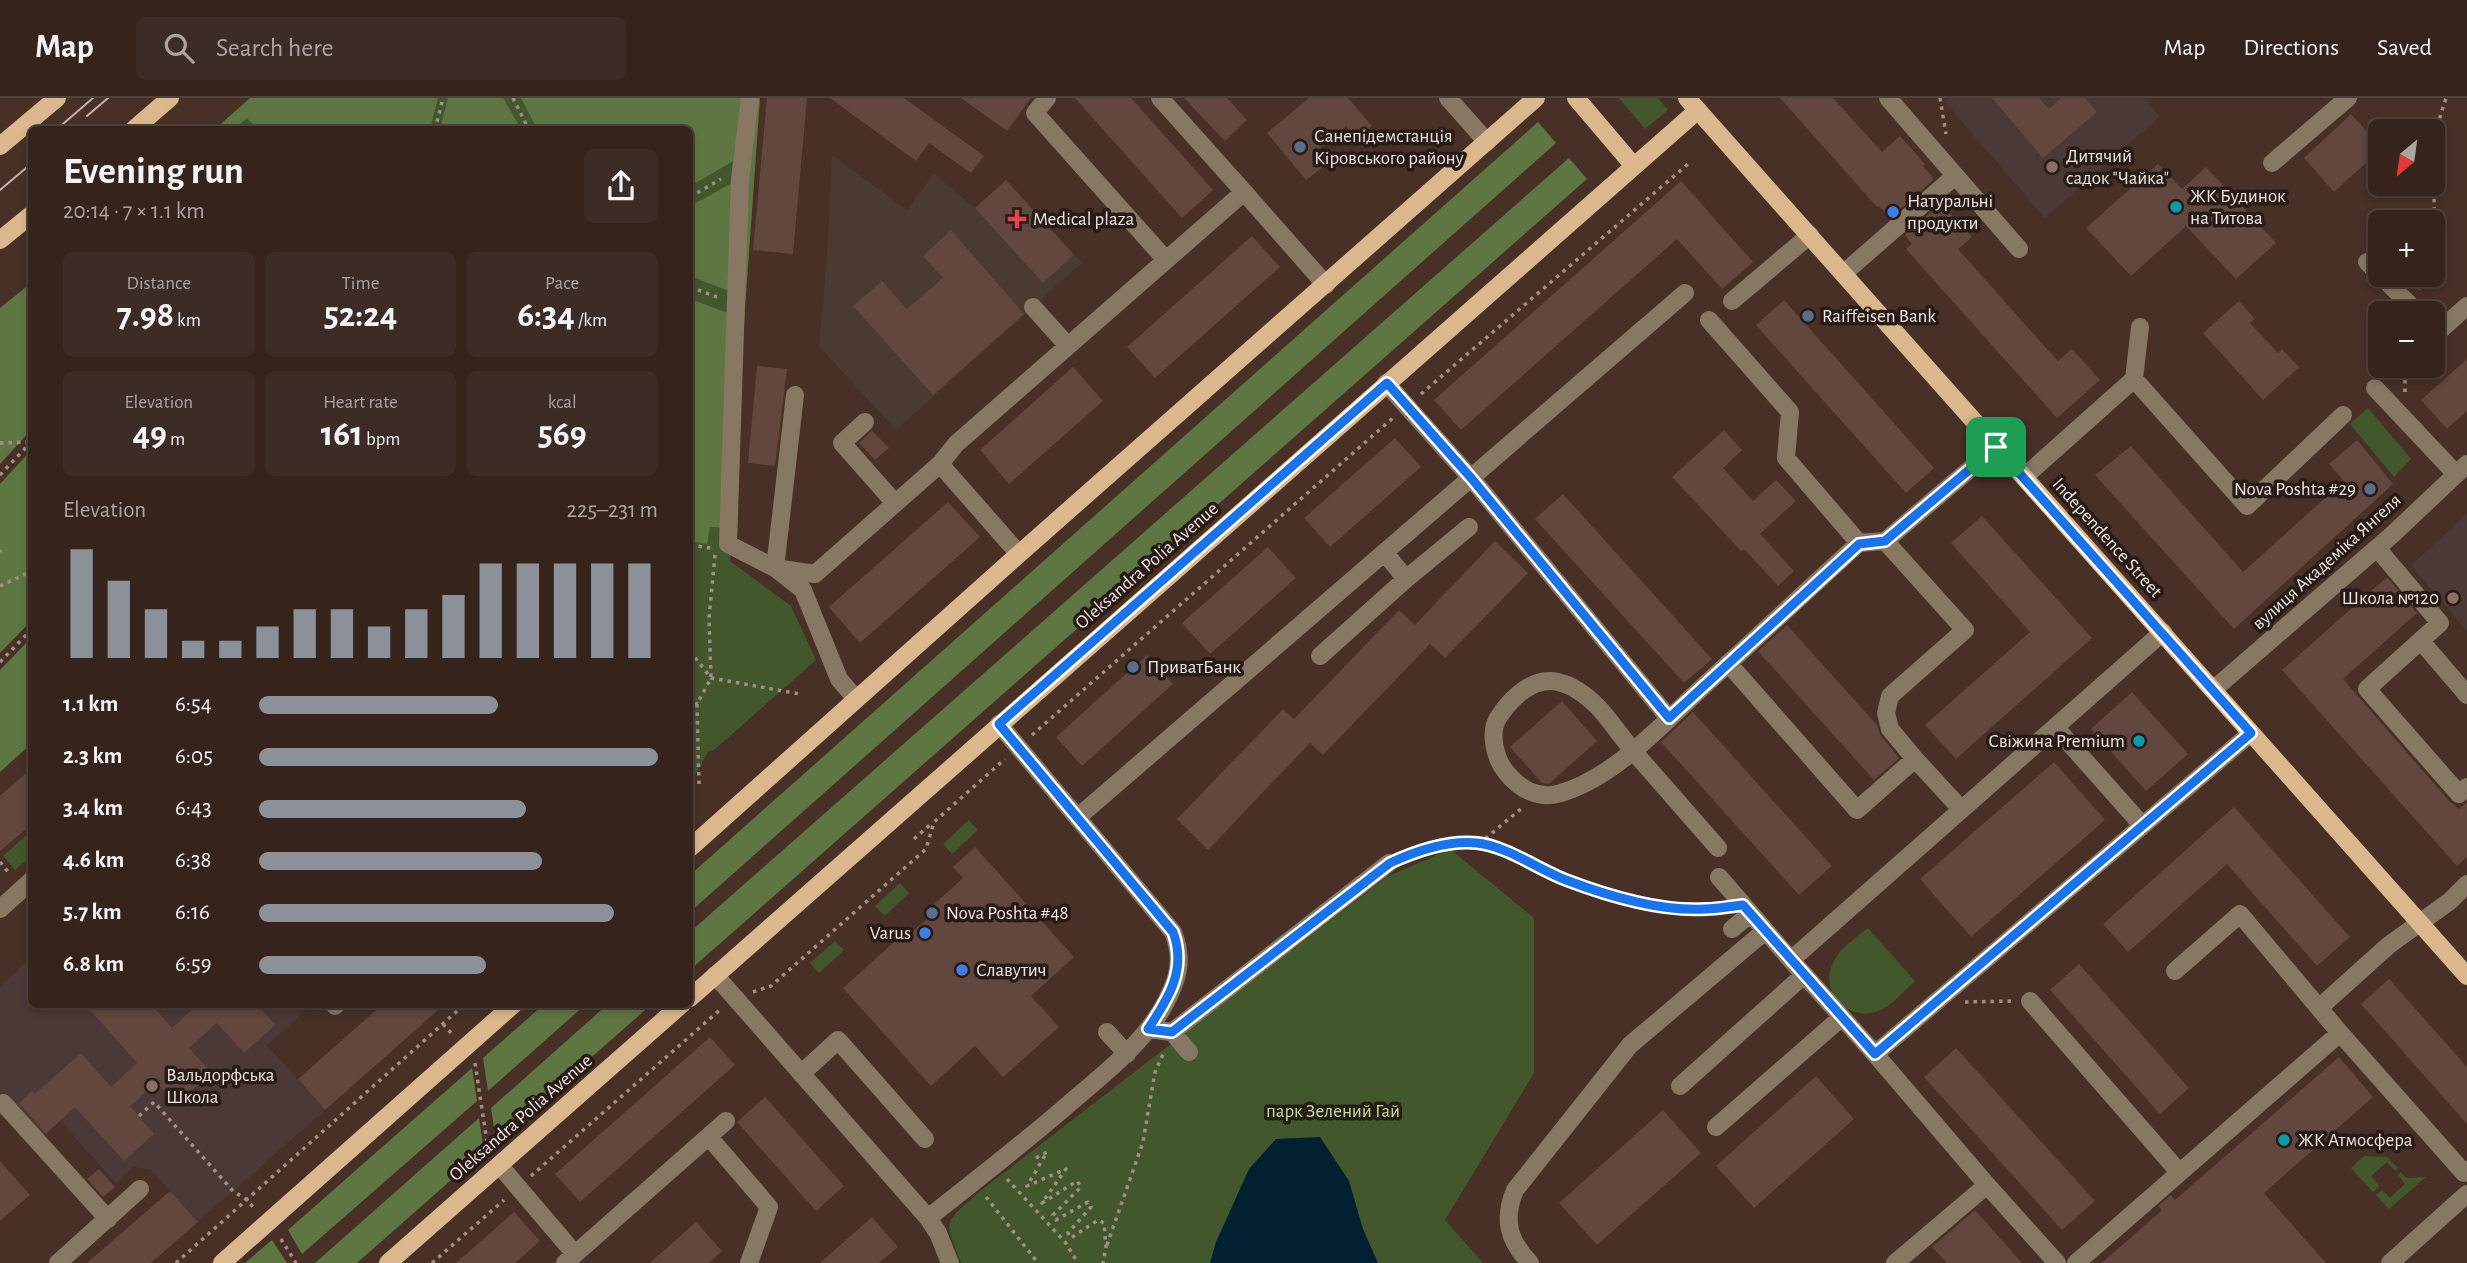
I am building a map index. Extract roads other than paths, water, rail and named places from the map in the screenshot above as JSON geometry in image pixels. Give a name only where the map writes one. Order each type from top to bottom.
[{"type":"main road","points":[[2,142],[57,98]]},
{"type":"main road","points":[[137,126],[170,98]]},
{"type":"main road","points":[[693,845],[1018,554],[1536,98]]},
{"type":"main road","points":[[1576,98],[1633,165]]},
{"type":"main road","name":"Oleksandra Polia Avenue","points":[[693,995],[1633,165],[1693,104]]},
{"type":"main road","name":"Independence Street","points":[[1693,104],[2467,976]]},
{"type":"main road","points":[[0,240],[28,217]]},
{"type":"main road","points":[[222,1263],[465,1049],[505,1008]]},
{"type":"main road","name":"Oleksandra Polia Avenue","points":[[388,1263],[494,1159],[677,1008]]},
{"type":"street","points":[[750,98],[741,168],[728,544],[775,568],[803,590],[839,679],[856,699]]},
{"type":"street","points":[[1047,98],[1035,113],[1166,260]]},
{"type":"street","points":[[1160,98],[1326,285]]},
{"type":"street","points":[[1448,98],[1487,142]]},
{"type":"street","points":[[1888,98],[2019,249]]},
{"type":"street","points":[[2272,163],[2348,98]]},
{"type":"street","points":[[1844,273],[1955,176]]},
{"type":"street","points":[[775,568],[815,574],[940,464],[956,444],[1244,192]]},
{"type":"street","points":[[1732,301],[1810,234]]},
{"type":"street","points":[[2367,262],[2406,301]]},
{"type":"street","points":[[1078,817],[1685,293]]},
{"type":"street","points":[[2445,326],[2467,306]]},
{"type":"street","points":[[1033,307],[1068,346]]},
{"type":"street","points":[[1709,320],[1790,412],[1786,458],[1859,544]]},
{"type":"street","points":[[2024,477],[2134,379],[2140,327]]},
{"type":"street","points":[[2134,379],[2247,506],[2343,415]]},
{"type":"street","points":[[1387,383],[1472,479],[1669,718]]},
{"type":"street","points":[[2375,388],[2461,469]]},
{"type":"street","points":[[775,568],[795,395]]},
{"type":"street","points":[[865,422],[842,443],[894,502]]},
{"type":"street","points":[[1718,848],[1633,750],[1597,706],[1576,689],[1557,681],[1541,681],[1520,693],[1506,706],[1495,723],[1493,736],[1497,755],[1504,771],[1518,785],[1538,796],[1557,795],[1581,787],[1633,750],[1859,544],[1885,541],[1996,447]]},
{"type":"street","points":[[940,464],[1018,554]]},
{"type":"street","name":"вулиця Академіка Янгеля","points":[[2213,690],[2377,548],[2461,469]]},
{"type":"street","points":[[1320,656],[1469,527]]},
{"type":"street","points":[[1885,541],[1965,630],[1890,696],[1886,713],[1891,729],[1961,809]]},
{"type":"street","points":[[2377,548],[2440,623],[2367,689],[2459,794],[2467,787]]},
{"type":"street","points":[[1385,553],[1406,579]]},
{"type":"street","points":[[1791,960],[2163,632]]},
{"type":"street","points":[[2421,640],[2467,695]]},
{"type":"street","points":[[1728,663],[1857,810],[1915,759]]},
{"type":"street","points":[[928,1218],[1007,1157],[1126,1054],[1163,1007],[1177,975],[1178,945],[1173,932],[999,724]]},
{"type":"street","points":[[2055,727],[2142,825]]},
{"type":"street","points":[[1875,1054],[2251,733]]},
{"type":"street","points":[[1172,1032],[1390,863]]},
{"type":"street","points":[[1719,877],[2057,1263]]},
{"type":"street","points":[[0,909],[28,884]]},
{"type":"street","points":[[2325,1003],[2375,958],[2450,901],[2467,884]]},
{"type":"street","points":[[1732,929],[1747,909]]},
{"type":"street","points":[[2175,971],[2240,914],[2325,1003],[2340,1033],[2466,1173]]},
{"type":"street","points":[[1530,1263],[1520,1253],[1509,1229],[1508,1208],[1515,1190],[1630,1045],[1765,931]]},
{"type":"street","points":[[715,975],[928,1218],[938,1233],[950,1263]]},
{"type":"street","points":[[1680,1086],[1804,975]]},
{"type":"street","points":[[2030,1001],[2179,1172]]},
{"type":"street","points":[[1716,1127],[1842,1017]]},
{"type":"street","points":[[1148,1029],[1172,1032],[1189,1052]]},
{"type":"street","points":[[1107,1032],[1126,1054]]},
{"type":"street","points":[[2076,1263],[2340,1033]]},
{"type":"street","points":[[801,1074],[838,1040],[925,1139]]},
{"type":"street","points":[[3,1103],[107,1219]]},
{"type":"street","points":[[494,1159],[570,1259],[726,1121]]},
{"type":"street","points":[[709,1137],[769,1206],[749,1263]]},
{"type":"street","points":[[1895,1263],[1987,1185]]},
{"type":"street","points":[[58,1263],[140,1189]]},
{"type":"street","points":[[2395,1261],[2467,1194]]},
{"type":"water","points":[[1320,1137],[1349,1181],[1363,1229],[1378,1263],[1210,1263],[1216,1242],[1249,1169],[1276,1139]]},
{"type":"tram line","points":[[61,126],[93,98]]},
{"type":"tram line","points":[[87,116],[108,98]]},
{"type":"tram line","points":[[0,190],[28,166]]},
{"type":"place","name":"Санепідемстанція Кіровського району","points":[[1300,147]]},
{"type":"place","name":"Дитячий садок \"Чайка\"","points":[[2052,167]]},
{"type":"place","name":"ЖК Будинок на Титова","points":[[2176,207]]},
{"type":"place","name":"Натуральні продукти","points":[[1893,212]]},
{"type":"place","name":"Medical plaza","points":[[1017,219]]},
{"type":"place","name":"Raiffeisen Bank","points":[[1808,316]]},
{"type":"place","name":"Nova Poshta #29","points":[[2370,489]]},
{"type":"place","name":"Школа №120","points":[[2453,598]]},
{"type":"place","name":"ПриватБанк","points":[[1133,667]]},
{"type":"place","name":"Свіжина Premium","points":[[2139,741]]},
{"type":"place","name":"Nova Poshta #48","points":[[932,913]]},
{"type":"place","name":"Varus","points":[[925,933]]},
{"type":"place","name":"Славутич","points":[[962,970]]},
{"type":"place","name":"Вальдорфська Школа","points":[[152,1086]]},
{"type":"place","name":"ЖК Атмосфера","points":[[2284,1140]]},
{"type":"park label","name":"парк Зелений Гай","points":[[1333,1111]]}]
